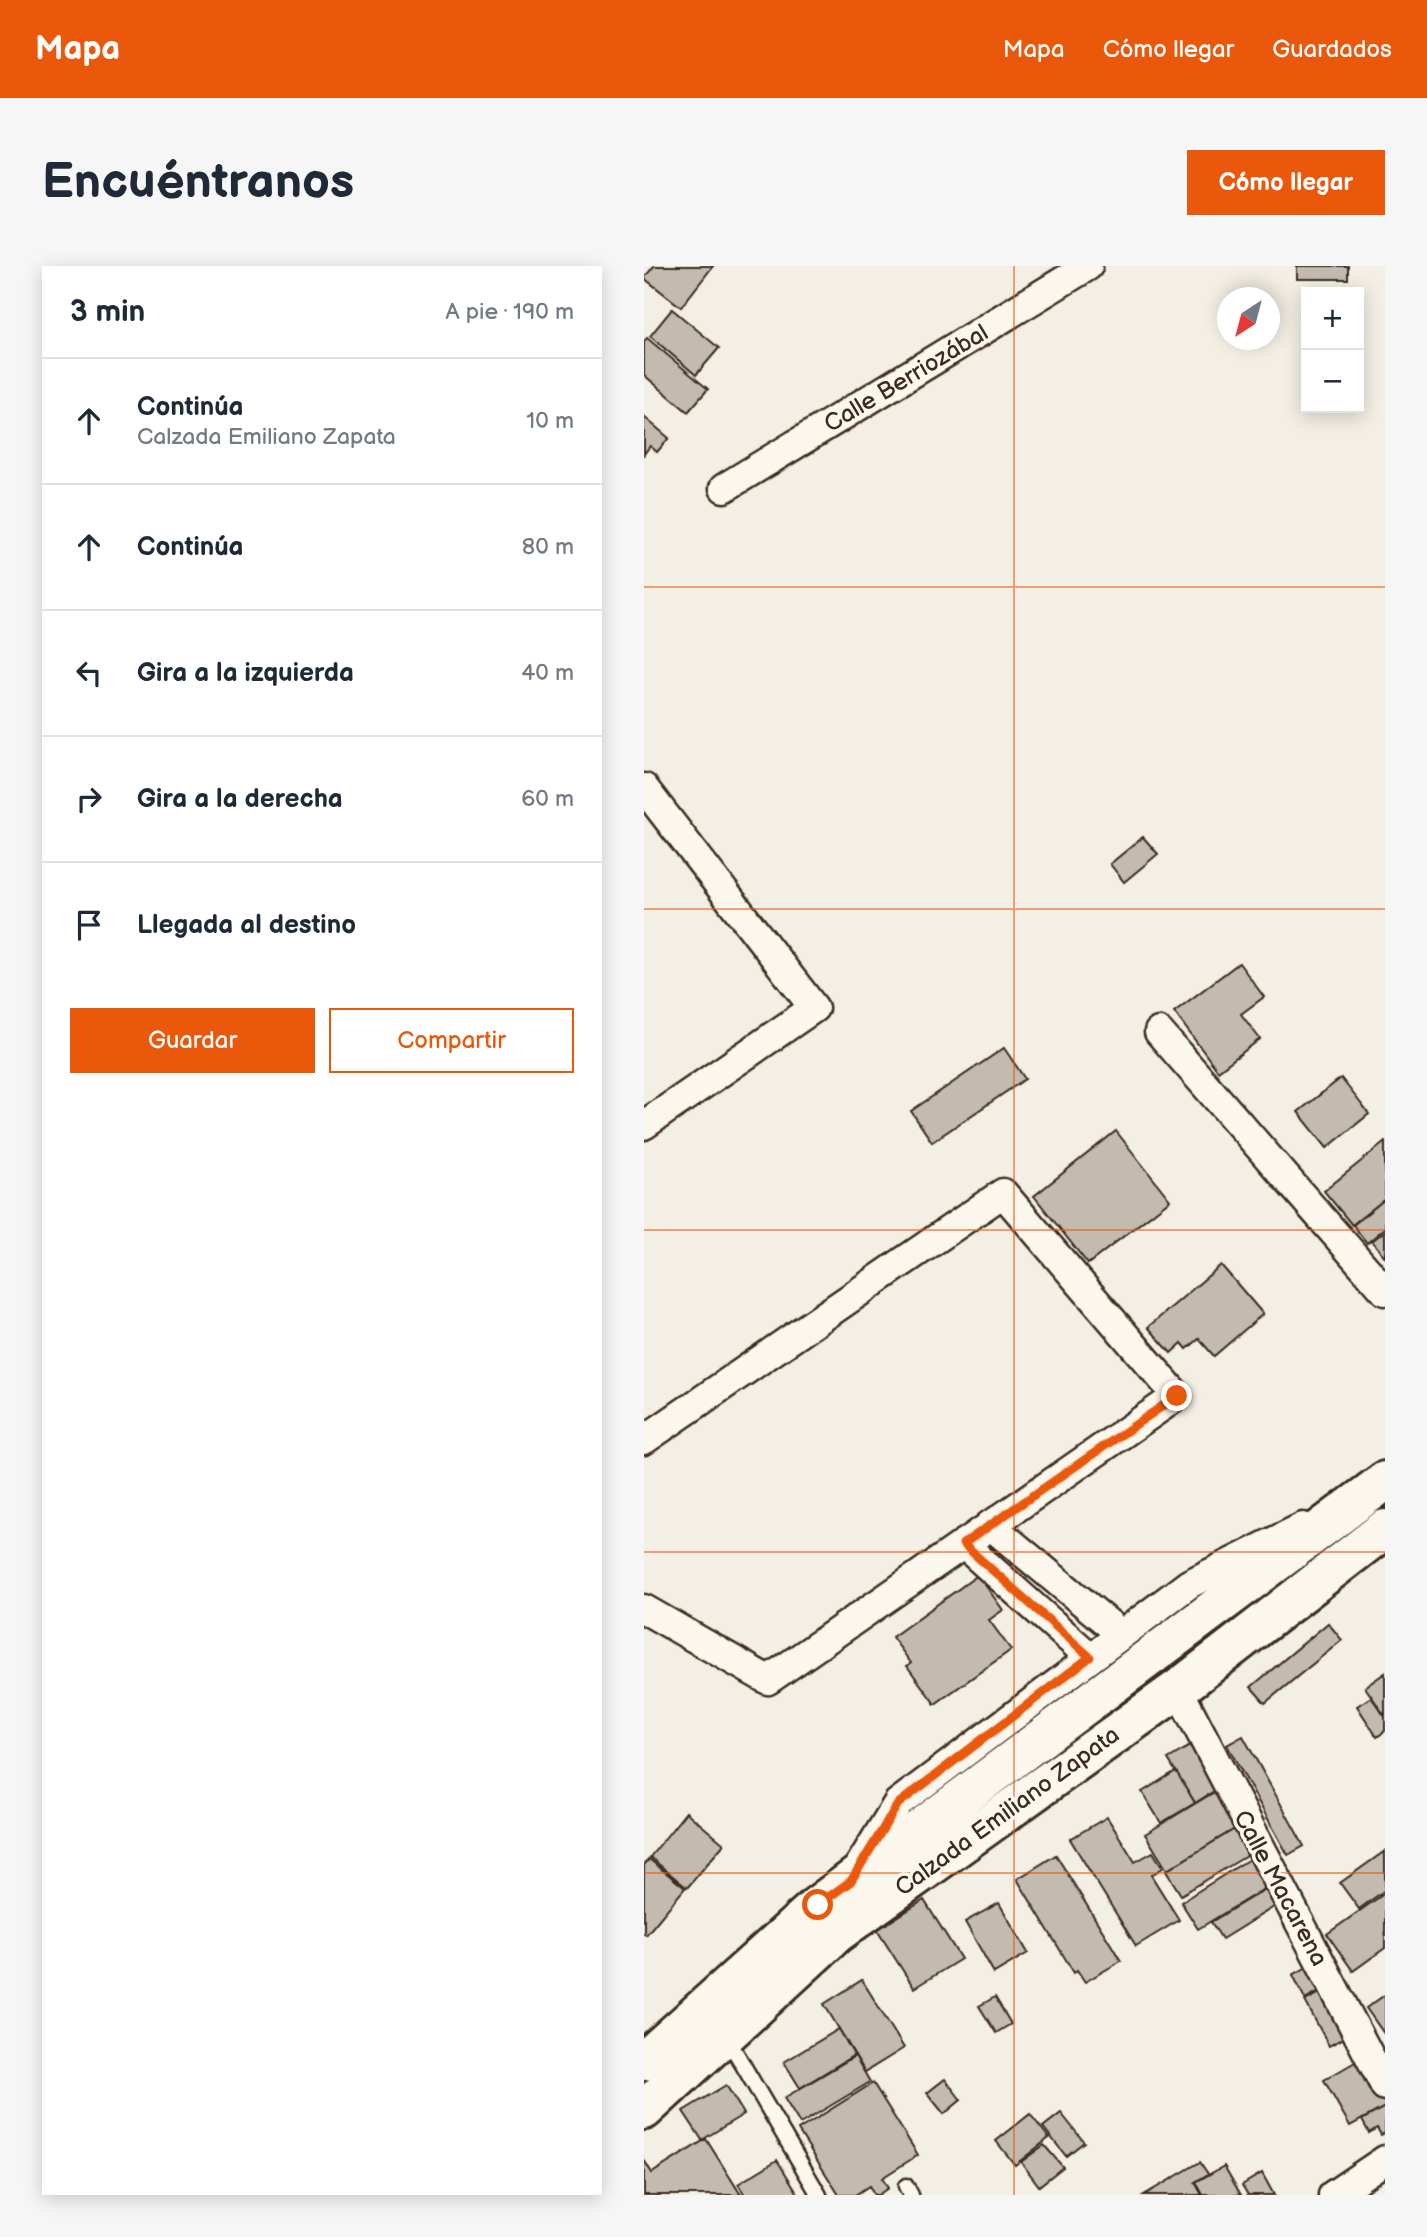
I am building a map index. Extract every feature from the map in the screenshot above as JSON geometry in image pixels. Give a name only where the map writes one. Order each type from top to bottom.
[{"type":"main road","name":"Calzada Emiliano Zapata","points":[[644,2061],[818,1905],[1378,1487]]},
{"type":"main road","name":"Calzada Emiliano Zapata","points":[[644,2110],[837,1933],[1178,1689],[1381,1539]]},
{"type":"street","name":"Calle Berriozábal","points":[[724,488],[1088,266]]},
{"type":"street","points":[[644,788],[814,1008],[644,1125]]},
{"type":"street","points":[[1159,1032],[1385,1291]]},
{"type":"street","points":[[644,1440],[1003,1193],[1177,1396],[768,1680],[644,1609]]},
{"type":"street","points":[[851,1881],[898,1804],[1090,1657],[1189,1584],[1378,1487]]},
{"type":"street","points":[[990,1525],[1121,1634]]},
{"type":"street","points":[[963,1544],[1090,1657]]},
{"type":"street","name":"Calle Macarena","points":[[1178,1689],[1385,2086]]},
{"type":"street","points":[[1333,2195],[1385,2160]]},
{"type":"lane","points":[[725,2034],[819,2195]]},
{"type":"building","points":[[654,266],[713,266],[681,307],[644,278]]},
{"type":"building","points":[[1297,266],[1348,266],[1348,279],[1297,279]]},
{"type":"building","points":[[672,309],[719,348],[696,375],[650,336]]},
{"type":"building","points":[[647,338],[708,389],[688,412],[644,375],[644,342]]},
{"type":"building","points":[[644,417],[669,438],[657,452],[650,446],[644,454]]},
{"type":"building","points":[[1143,837],[1158,854],[1124,882],[1110,864]]},
{"type":"building","points":[[1239,963],[1264,997],[1241,1014],[1260,1039],[1218,1071],[1174,1012]]},
{"type":"building","points":[[1004,1048],[1025,1079],[932,1142],[911,1111]]},
{"type":"building","points":[[1341,1078],[1369,1114],[1327,1148],[1298,1112]]},
{"type":"building","points":[[1116,1131],[1170,1200],[1088,1264],[1034,1196]]},
{"type":"building","points":[[1385,1142],[1385,1199],[1352,1225],[1324,1191]]},
{"type":"building","points":[[1385,1199],[1385,1228],[1367,1243],[1353,1225]]},
{"type":"building","points":[[1385,1231],[1385,1257],[1372,1241]]},
{"type":"building","points":[[1221,1265],[1263,1314],[1214,1356],[1199,1339],[1187,1349],[1182,1343],[1171,1353],[1148,1327]]},
{"type":"building","points":[[978,1575],[1003,1610],[989,1620],[1011,1650],[935,1704],[907,1666],[911,1663],[892,1637]]},
{"type":"building","points":[[1328,1623],[1342,1640],[1265,1703],[1251,1687]]},
{"type":"building","points":[[1385,1673],[1385,1716],[1365,1687]]},
{"type":"building","points":[[1371,1697],[1385,1717],[1385,1731],[1377,1737],[1357,1706]]},
{"type":"building","points":[[1243,1736],[1304,1846],[1288,1855],[1227,1745]]},
{"type":"building","points":[[1195,1743],[1222,1786],[1195,1803],[1168,1759]]},
{"type":"building","points":[[1176,1771],[1195,1803],[1161,1823],[1142,1792]]},
{"type":"building","points":[[1221,1788],[1243,1824],[1167,1870],[1145,1834]]},
{"type":"building","points":[[686,1812],[724,1844],[687,1888],[650,1857]]},
{"type":"building","points":[[1107,1817],[1135,1862],[1153,1852],[1163,1868],[1151,1875],[1179,1920],[1136,1946],[1070,1839]]},
{"type":"building","points":[[1243,1824],[1258,1849],[1181,1895],[1166,1871]]},
{"type":"building","points":[[1385,1851],[1385,1890],[1359,1909],[1340,1883]]},
{"type":"building","points":[[1056,1855],[1121,1961],[1085,1982],[1077,1970],[1074,1973],[1017,1879]]},
{"type":"building","points":[[1254,1856],[1272,1884],[1198,1929],[1181,1902]]},
{"type":"building","points":[[649,1859],[685,1888],[646,1935],[644,1865]]},
{"type":"building","points":[[1272,1885],[1282,1902],[1222,1939],[1211,1922]]},
{"type":"building","points":[[1385,1893],[1385,1948],[1353,1971],[1327,1934]]},
{"type":"building","points":[[924,1900],[961,1959],[914,1988],[877,1930]]},
{"type":"building","points":[[999,1903],[1028,1953],[994,1973],[965,1922]]},
{"type":"building","points":[[1318,1961],[1331,1985],[1305,1999],[1293,1975]]},
{"type":"building","points":[[862,1980],[904,2048],[865,2072],[824,2004]]},
{"type":"building","points":[[1331,1987],[1355,2032],[1329,2046],[1305,2001]]},
{"type":"building","points":[[1385,1995],[1385,2035],[1366,2008]]},
{"type":"building","points":[[995,1997],[1011,2024],[996,2033],[979,2006]]},
{"type":"building","points":[[839,2029],[854,2055],[800,2088],[784,2062]]},
{"type":"building","points":[[855,2056],[870,2082],[800,2124],[784,2098]]},
{"type":"building","points":[[1362,2058],[1385,2098],[1385,2107],[1350,2126],[1324,2080]]},
{"type":"building","points":[[945,2079],[961,2100],[944,2114],[927,2093]]},
{"type":"building","points":[[873,2083],[918,2155],[882,2178],[888,2188],[878,2195],[874,2195],[869,2186],[855,2195],[839,2195],[798,2130]]},
{"type":"building","points":[[726,2085],[744,2114],[702,2140],[683,2111]]},
{"type":"building","points":[[1385,2107],[1385,2133],[1381,2135],[1377,2128],[1369,2133],[1362,2120]]},
{"type":"building","points":[[1061,2113],[1084,2142],[1066,2156],[1043,2127]]},
{"type":"building","points":[[1030,2114],[1049,2138],[1015,2165],[996,2141]]},
{"type":"building","points":[[706,2139],[741,2195],[644,2195],[644,2160],[652,2173]]},
{"type":"building","points":[[1044,2145],[1063,2167],[1039,2186],[1021,2162]]},
{"type":"building","points":[[777,2160],[799,2195],[745,2195],[738,2184]]},
{"type":"building","points":[[1200,2162],[1208,2174],[1195,2182],[1202,2195],[1144,2195]]},
{"type":"building","points":[[1224,2166],[1241,2195],[1203,2195],[1196,2182]]},
{"type":"building","points":[[1262,2173],[1274,2195],[1248,2195],[1242,2185]]},
{"type":"route","points":[[818,1905],[851,1881],[898,1804],[1090,1657],[963,1544],[1177,1396]]}]
